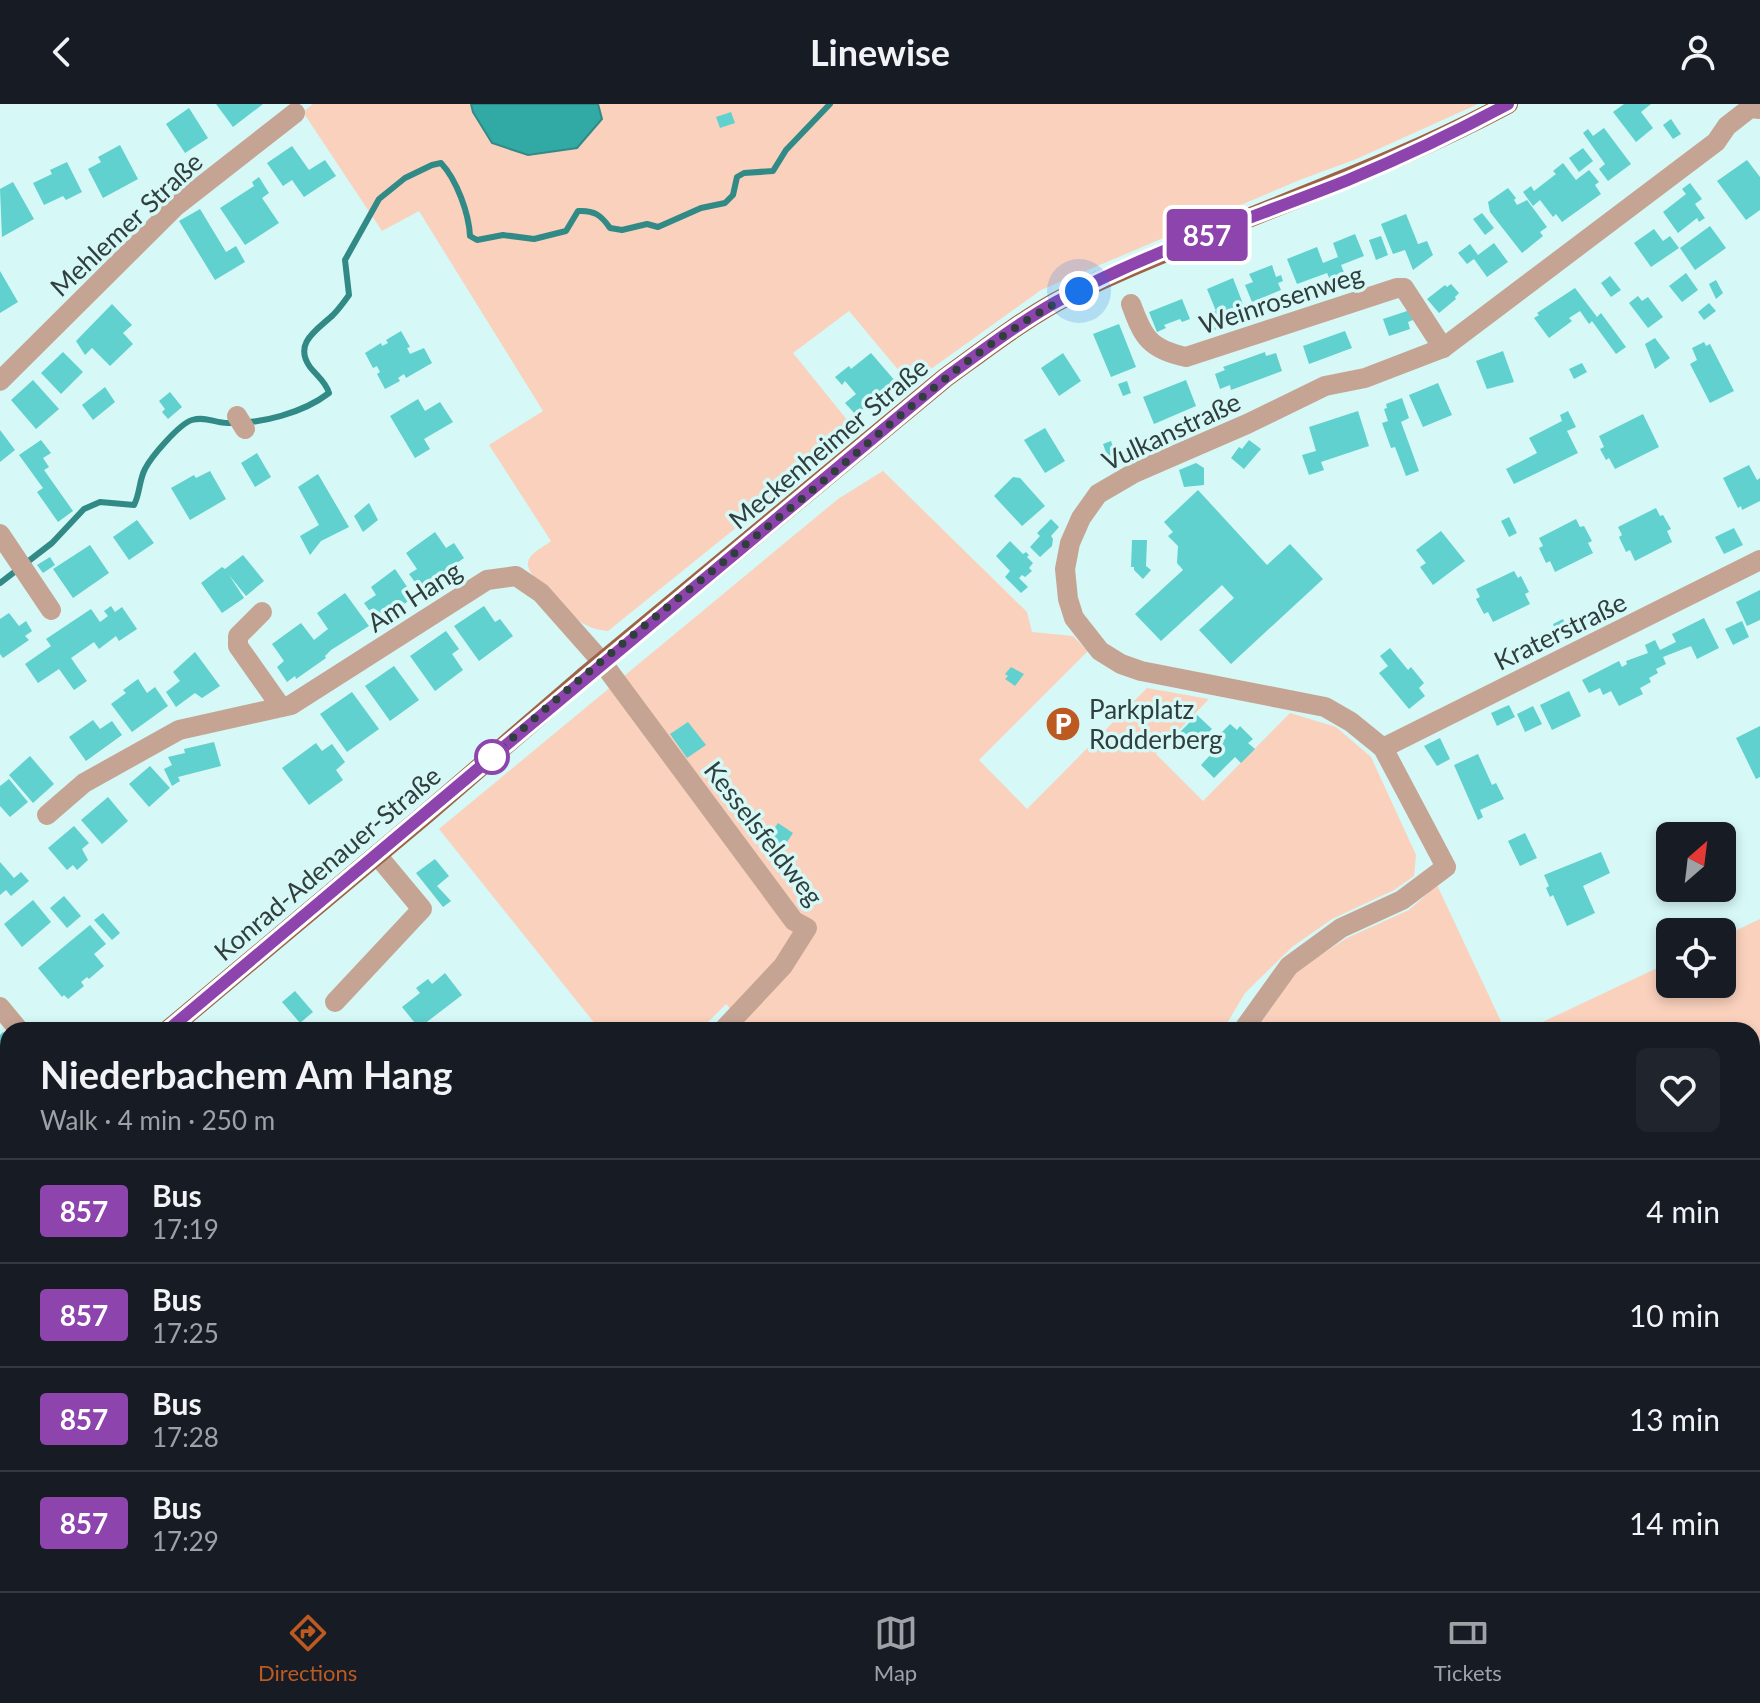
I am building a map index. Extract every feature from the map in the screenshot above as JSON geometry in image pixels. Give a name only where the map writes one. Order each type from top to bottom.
[{"type":"main road","name":"Meckenheimer Straße","points":[[628,641],[945,378],[1055,303],[1221,229],[1350,179],[1449,136],[1508,104]]},
{"type":"main road","name":"Konrad-Adenauer-Straße","points":[[178,1022],[628,641]]},
{"type":"street","name":"Vulkanstraße","points":[[1249,1022],[1289,966],[1341,928],[1402,900],[1446,867],[1383,748],[1351,722],[1325,707],[1168,677],[1121,664],[1100,651],[1074,618],[1068,599],[1065,569],[1070,543],[1081,518],[1098,494],[1134,473],[1325,386],[1365,378],[1443,348],[1716,142],[1739,116],[1750,108],[1760,109]]},
{"type":"street","name":"Mehlemer Straße","points":[[0,381],[176,206],[295,113]]},
{"type":"street","name":"Weinrosenweg","points":[[1131,304],[1141,333],[1150,342],[1166,353],[1186,357],[1404,288],[1443,348]]},
{"type":"street","points":[[0,534],[51,610]]},
{"type":"street","name":"Kraterstraße","points":[[1383,748],[1760,560]]},
{"type":"street","name":"Am Hang","points":[[47,815],[84,783],[179,730],[291,705],[487,580],[516,576],[541,593],[602,662]]},
{"type":"street","points":[[262,612],[238,636],[238,646],[281,707]]},
{"type":"street","name":"Kesselsfeldweg","points":[[602,662],[794,921],[807,928],[783,966],[730,1022]]},
{"type":"street","points":[[335,1002],[422,909],[377,855]]},
{"type":"shaded area","points":[[313,104],[1478,104],[1354,160],[1041,290],[910,384],[849,311],[793,353],[856,431],[608,631],[581,622],[533,576],[529,559],[551,541],[489,445],[543,411],[419,211],[382,231],[303,112]]},
{"type":"shaded area","points":[[883,471],[1027,612],[1032,632],[1073,636],[1088,651],[979,760],[1027,809],[1147,688],[1209,699],[1156,754],[1203,801],[1290,713],[1336,727],[1371,757],[1416,855],[1414,876],[1394,890],[1332,919],[1292,947],[1245,993],[1228,1022],[741,1022],[726,1004],[708,1022],[594,1022],[439,829],[838,499]]},
{"type":"shaded area","points":[[1437,885],[1501,1022],[1260,1022],[1294,972],[1347,938],[1409,910]]},
{"type":"shaded area","points":[[1760,919],[1760,1022],[1542,1022],[1656,969],[1656,998],[1736,998],[1736,930]]},
{"type":"water","points":[[471,104],[598,104],[602,119],[577,148],[528,155],[492,143]]},
{"type":"building","points":[[216,104],[263,104],[233,127]]},
{"type":"building","points":[[1624,104],[1651,104],[1641,112],[1653,128],[1636,142],[1613,112]]},
{"type":"building","points":[[189,108],[208,138],[185,153],[166,124]]},
{"type":"building","points":[[731,112],[735,123],[720,128],[716,117]]},
{"type":"building","points":[[1671,119],[1681,134],[1673,139],[1663,125]]},
{"type":"building","points":[[1604,128],[1631,164],[1608,181],[1599,169],[1605,164],[1583,133],[1588,129],[1593,136]]},
{"type":"building","points":[[120,145],[138,179],[103,198],[88,169],[101,162],[98,157]]},
{"type":"building","points":[[292,146],[309,170],[325,160],[336,176],[304,197],[292,180],[283,186],[267,163]]},
{"type":"building","points":[[1583,148],[1593,161],[1579,172],[1569,158]]},
{"type":"building","points":[[1747,160],[1760,177],[1760,210],[1746,220],[1717,181]]},
{"type":"building","points":[[67,162],[82,192],[44,205],[33,183]]},
{"type":"building","points":[[1563,163],[1576,180],[1589,170],[1599,182],[1595,185],[1601,194],[1562,222],[1556,214],[1553,217],[1540,200],[1533,206],[1523,192],[1531,186],[1534,191],[1556,174],[1553,171]]},
{"type":"building","points":[[259,177],[269,193],[262,198],[279,223],[245,245],[220,208],[254,186],[252,182]]},
{"type":"building","points":[[13,182],[34,219],[2,237],[0,189]]},
{"type":"building","points":[[1690,183],[1702,199],[1695,204],[1705,218],[1699,222],[1697,218],[1678,233],[1663,212],[1686,194],[1682,189]]},
{"type":"building","points":[[1508,188],[1517,205],[1527,200],[1547,227],[1540,232],[1543,236],[1522,253],[1490,212],[1488,202]]},
{"type":"building","points":[[200,209],[226,252],[236,246],[245,262],[215,280],[179,221]]},
{"type":"building","points":[[1482,213],[1494,228],[1485,235],[1473,219]]},
{"type":"building","points":[[1406,214],[1418,244],[1427,241],[1433,255],[1413,270],[1405,250],[1393,254],[1381,224]]},
{"type":"building","points":[[1710,226],[1726,248],[1695,270],[1680,248]]},
{"type":"building","points":[[1654,229],[1663,241],[1670,236],[1679,248],[1651,267],[1634,243]]},
{"type":"building","points":[[1355,234],[1364,256],[1341,265],[1345,275],[1336,278],[1340,289],[1335,291],[1327,273],[1297,284],[1287,259],[1317,247],[1323,263],[1338,257],[1333,243]]},
{"type":"building","points":[[1381,236],[1388,255],[1376,260],[1369,240]]},
{"type":"building","points":[[1494,243],[1508,262],[1487,277],[1474,259],[1467,264],[1458,253],[1470,244],[1478,255]]},
{"type":"building","points":[[1272,265],[1276,277],[1281,275],[1283,281],[1278,283],[1281,290],[1252,302],[1245,285],[1253,282],[1249,274]]},
{"type":"building","points":[[0,271],[18,302],[0,313]]},
{"type":"building","points":[[1686,273],[1698,290],[1682,302],[1669,286]]},
{"type":"building","points":[[1610,276],[1621,290],[1611,297],[1601,283]]},
{"type":"building","points":[[1233,278],[1243,304],[1218,314],[1223,327],[1214,330],[1208,314],[1216,311],[1207,289]]},
{"type":"building","points":[[1716,280],[1723,293],[1716,299],[1709,284]]},
{"type":"building","points":[[1451,284],[1459,293],[1439,313],[1427,299]]},
{"type":"building","points":[[1575,288],[1597,317],[1601,313],[1626,347],[1616,354],[1592,321],[1589,324],[1580,311],[1549,338],[1534,318]]},
{"type":"building","points":[[1638,296],[1642,301],[1648,297],[1663,317],[1648,328],[1629,303]]},
{"type":"building","points":[[1182,299],[1190,319],[1164,325],[1166,328],[1157,332],[1149,312]]},
{"type":"building","points":[[1709,303],[1716,311],[1704,320],[1698,312]]},
{"type":"building","points":[[112,304],[132,325],[123,333],[133,344],[110,366],[92,348],[85,355],[76,341]]},
{"type":"building","points":[[1410,310],[1413,320],[1408,322],[1410,329],[1389,336],[1383,319]]},
{"type":"building","points":[[1119,324],[1136,367],[1111,377],[1093,334]]},
{"type":"building","points":[[401,331],[410,347],[407,348],[410,354],[424,348],[432,363],[406,378],[404,374],[398,378],[400,381],[385,389],[377,374],[380,372],[377,366],[373,368],[365,353],[381,343],[382,346],[388,343],[386,340]]},
{"type":"building","points":[[1345,331],[1352,348],[1309,364],[1303,346]]},
{"type":"building","points":[[1655,338],[1670,358],[1655,369],[1645,344]]},
{"type":"building","points":[[1704,342],[1706,346],[1710,344],[1734,391],[1710,403],[1690,364],[1697,360],[1692,348]]},
{"type":"building","points":[[1503,351],[1514,382],[1487,389],[1476,361]]},
{"type":"building","points":[[63,352],[83,372],[61,394],[41,373]]},
{"type":"building","points":[[1265,352],[1266,356],[1276,353],[1282,371],[1231,390],[1230,385],[1220,389],[1215,374],[1225,370],[1223,367]]},
{"type":"building","points":[[871,353],[896,382],[856,415],[845,403],[856,394],[845,381],[842,385],[835,377]]},
{"type":"building","points":[[1063,353],[1081,381],[1059,396],[1041,368]]},
{"type":"building","points":[[1582,363],[1587,372],[1574,379],[1569,369]]},
{"type":"building","points":[[33,380],[59,409],[36,429],[11,400]]},
{"type":"building","points":[[1186,380],[1196,406],[1154,424],[1143,397]]},
{"type":"building","points":[[1127,381],[1131,393],[1123,396],[1118,384]]},
{"type":"building","points":[[1438,383],[1452,415],[1423,427],[1409,395]]},
{"type":"building","points":[[105,387],[115,402],[93,420],[82,405]]},
{"type":"building","points":[[170,392],[182,407],[168,419],[159,401]]},
{"type":"building","points":[[1402,398],[1409,418],[1401,422],[1419,471],[1406,476],[1382,423],[1388,421],[1384,409],[1387,408],[1386,404]]},
{"type":"building","points":[[418,399],[425,411],[440,402],[453,422],[424,439],[430,449],[415,458],[390,416]]},
{"type":"building","points":[[1358,411],[1369,446],[1321,462],[1324,470],[1309,475],[1302,455],[1316,451],[1309,427]]},
{"type":"building","points":[[1568,411],[1576,427],[1567,431],[1578,453],[1514,484],[1506,469],[1537,453],[1529,438],[1562,421],[1560,415]]},
{"type":"building","points":[[1643,414],[1659,447],[1615,469],[1600,449],[1604,447],[1599,436]]},
{"type":"building","points":[[1045,428],[1065,461],[1045,473],[1024,440]]},
{"type":"building","points":[[0,430],[15,450],[0,462]]},
{"type":"building","points":[[41,440],[51,453],[43,458],[49,467],[44,470],[73,511],[58,522],[37,492],[43,488],[19,455]]},
{"type":"building","points":[[1249,440],[1261,449],[1244,469],[1231,458]]},
{"type":"building","points":[[1111,441],[1117,458],[1109,461],[1103,444]]},
{"type":"building","points":[[257,453],[271,477],[255,487],[241,463]]},
{"type":"building","points":[[1196,463],[1204,468],[1204,485],[1184,487],[1179,470]]},
{"type":"building","points":[[1749,465],[1757,480],[1760,478],[1760,501],[1742,510],[1741,506],[1738,508],[1723,478]]},
{"type":"building","points":[[210,471],[226,499],[190,520],[171,488],[194,475],[196,478]]},
{"type":"building","points":[[318,474],[349,527],[321,541],[310,555],[300,536],[319,525],[298,487]]},
{"type":"building","points":[[1013,477],[1020,478],[1045,506],[1022,526],[994,496]]},
{"type":"building","points":[[1198,490],[1267,565],[1290,544],[1323,579],[1231,664],[1199,630],[1234,598],[1222,585],[1161,641],[1135,614],[1183,570],[1177,563],[1178,546],[1168,536],[1173,532],[1164,522]]},
{"type":"building","points":[[369,503],[378,520],[363,532],[354,516]]},
{"type":"building","points":[[1656,508],[1671,529],[1667,531],[1672,542],[1635,561],[1630,550],[1626,552],[1618,527]]},
{"type":"building","points":[[1509,517],[1517,533],[1509,537],[1501,521]]},
{"type":"building","points":[[1051,519],[1059,527],[1051,536],[1052,546],[1040,557],[1030,547],[1040,536],[1037,533]]},
{"type":"building","points":[[1576,519],[1592,541],[1588,543],[1593,553],[1555,572],[1550,561],[1546,563],[1539,548],[1543,546],[1539,538]]},
{"type":"building","points":[[137,520],[154,543],[129,560],[113,537]]},
{"type":"building","points":[[1734,528],[1743,545],[1724,554],[1715,537]]},
{"type":"building","points":[[1441,531],[1465,561],[1433,585],[1420,567],[1426,563],[1416,550]]},
{"type":"building","points":[[435,532],[446,548],[454,543],[464,558],[457,563],[459,567],[430,588],[427,584],[420,589],[409,574],[417,569],[406,553]]},
{"type":"building","points":[[1132,540],[1147,540],[1146,566],[1151,570],[1143,579],[1131,567]]},
{"type":"building","points":[[1010,541],[1023,554],[1026,552],[1033,563],[1029,568],[1032,571],[1019,578],[1028,587],[1021,593],[1005,577],[1010,571],[996,556]]},
{"type":"building","points":[[90,545],[109,573],[73,598],[53,569]]},
{"type":"building","points":[[243,555],[264,581],[246,596],[229,575],[244,598],[222,613],[201,583]]},
{"type":"building","points":[[50,557],[55,565],[43,573],[37,565]]},
{"type":"building","points":[[395,569],[414,597],[376,620],[364,603],[376,595],[371,587]]},
{"type":"building","points":[[1514,571],[1518,578],[1521,576],[1529,592],[1525,594],[1530,604],[1493,622],[1488,612],[1484,614],[1476,599],[1480,597],[1476,589]]},
{"type":"building","points":[[1760,590],[1760,620],[1747,626],[1736,602]]},
{"type":"building","points":[[345,593],[369,626],[331,650],[326,658],[296,679],[295,676],[287,682],[277,667],[284,661],[272,644],[301,623],[314,640],[328,629],[317,613]]},
{"type":"building","points":[[111,606],[115,612],[122,607],[137,629],[119,641],[116,636],[99,649],[94,642],[71,658],[87,681],[74,690],[59,669],[38,683],[25,664],[51,646],[46,639],[91,609],[100,622],[108,616],[104,611]]},
{"type":"building","points":[[484,606],[495,622],[500,619],[513,636],[479,661],[454,626]]},
{"type":"building","points":[[9,613],[19,626],[26,621],[32,631],[25,636],[29,640],[3,658],[0,654],[0,619]]},
{"type":"building","points":[[1704,618],[1719,648],[1697,659],[1691,646],[1663,657],[1666,664],[1656,669],[1658,673],[1649,678],[1651,682],[1640,688],[1643,694],[1619,706],[1611,691],[1603,695],[1600,688],[1589,693],[1582,680],[1619,661],[1622,667],[1627,664],[1626,661],[1648,653],[1645,645],[1655,640],[1660,650],[1676,642],[1672,634]]},
{"type":"building","points":[[1563,619],[1568,630],[1558,635],[1553,624]]},
{"type":"building","points":[[1742,621],[1749,637],[1733,645],[1725,629]]},
{"type":"building","points":[[446,631],[459,649],[452,654],[463,670],[435,691],[410,656]]},
{"type":"building","points":[[1390,648],[1408,670],[1411,667],[1424,683],[1419,688],[1425,696],[1409,709],[1379,673],[1388,666],[1380,656]]},
{"type":"building","points":[[195,652],[220,686],[202,698],[195,693],[176,707],[166,692],[180,681],[173,672]]},
{"type":"building","points":[[394,666],[419,700],[390,721],[365,686]]},
{"type":"building","points":[[1011,667],[1024,674],[1015,686],[1005,679]]},
{"type":"building","points":[[138,679],[147,693],[155,687],[168,706],[132,732],[111,704]]},
{"type":"building","points":[[1569,691],[1581,716],[1552,730],[1540,705]]},
{"type":"building","points":[[352,692],[379,729],[347,752],[320,714]]},
{"type":"building","points":[[1509,705],[1515,717],[1497,726],[1491,713]]},
{"type":"building","points":[[1533,706],[1542,724],[1525,732],[1517,714]]},
{"type":"building","points":[[1197,715],[1212,729],[1195,746],[1180,732]]},
{"type":"building","points":[[93,720],[100,729],[112,721],[122,735],[86,761],[69,737]]},
{"type":"building","points":[[688,722],[706,745],[687,758],[670,734]]},
{"type":"building","points":[[1230,724],[1237,730],[1240,726],[1253,739],[1248,743],[1255,749],[1241,763],[1235,757],[1214,778],[1201,765],[1213,752],[1208,746]]},
{"type":"building","points":[[1760,726],[1760,777],[1756,779],[1736,738]]},
{"type":"building","points":[[1440,738],[1450,759],[1437,766],[1424,746]]},
{"type":"building","points":[[214,742],[221,766],[178,777],[180,781],[172,786],[164,769],[172,765],[168,757],[185,753],[184,749]]},
{"type":"building","points":[[316,743],[322,751],[332,744],[345,762],[336,770],[343,780],[309,805],[282,768]]},
{"type":"building","points":[[1478,754],[1492,785],[1496,783],[1504,799],[1480,810],[1483,817],[1478,820],[1454,765]]},
{"type":"building","points":[[30,756],[54,784],[33,803],[9,775]]},
{"type":"building","points":[[150,766],[170,788],[149,807],[129,784]]},
{"type":"building","points":[[9,779],[28,802],[10,817],[0,806],[0,786]]},
{"type":"building","points":[[108,797],[128,821],[102,844],[81,820]]},
{"type":"building","points":[[778,823],[793,833],[781,851],[766,840]]},
{"type":"building","points":[[74,826],[89,843],[82,849],[88,860],[77,870],[73,865],[67,870],[48,848]]},
{"type":"building","points":[[1525,833],[1537,858],[1520,866],[1508,841]]},
{"type":"building","points":[[1601,852],[1610,873],[1583,886],[1595,913],[1567,926],[1553,895],[1550,897],[1544,875]]},
{"type":"building","points":[[435,859],[449,876],[437,886],[451,901],[443,907],[416,873]]},
{"type":"building","points":[[0,862],[14,878],[21,872],[29,881],[11,896],[6,890],[0,895]]},
{"type":"building","points":[[64,896],[81,916],[67,928],[50,908]]},
{"type":"building","points":[[33,900],[51,922],[22,947],[4,924]]},
{"type":"building","points":[[103,913],[120,933],[112,940],[94,920]]},
{"type":"building","points":[[90,925],[106,944],[94,954],[104,966],[81,982],[84,986],[68,999],[64,995],[62,997],[38,968]]},
{"type":"building","points":[[445,973],[462,995],[427,1022],[414,1022],[402,1007],[420,993],[416,988],[428,979],[432,984]]},
{"type":"building","points":[[295,991],[313,1012],[299,1022],[282,1002]]},
{"type":"waterway","points":[[0,583],[52,543],[84,509],[100,502],[134,505],[148,464],[186,423],[197,419],[228,423],[268,419],[294,412],[329,393],[305,358],[306,344],[349,295],[345,260],[379,199],[405,178],[441,163],[461,198],[470,236],[477,240],[503,235],[534,239],[566,231],[578,211],[597,214],[610,228],[622,230],[647,224],[658,227],[701,208],[725,203],[733,195],[737,177],[744,173],[773,171],[786,150],[830,104]]},
{"type":"bus line","name":"857","points":[[178,1022],[602,662],[945,378],[992,345],[1055,303],[1104,279],[1350,179],[1449,136],[1508,104]]},
{"type":"place","name":"Parkplatz Rodderberg","points":[[1063,724]]},
{"type":"route","points":[[492,757],[945,378],[1055,303],[1079,291]]}]
